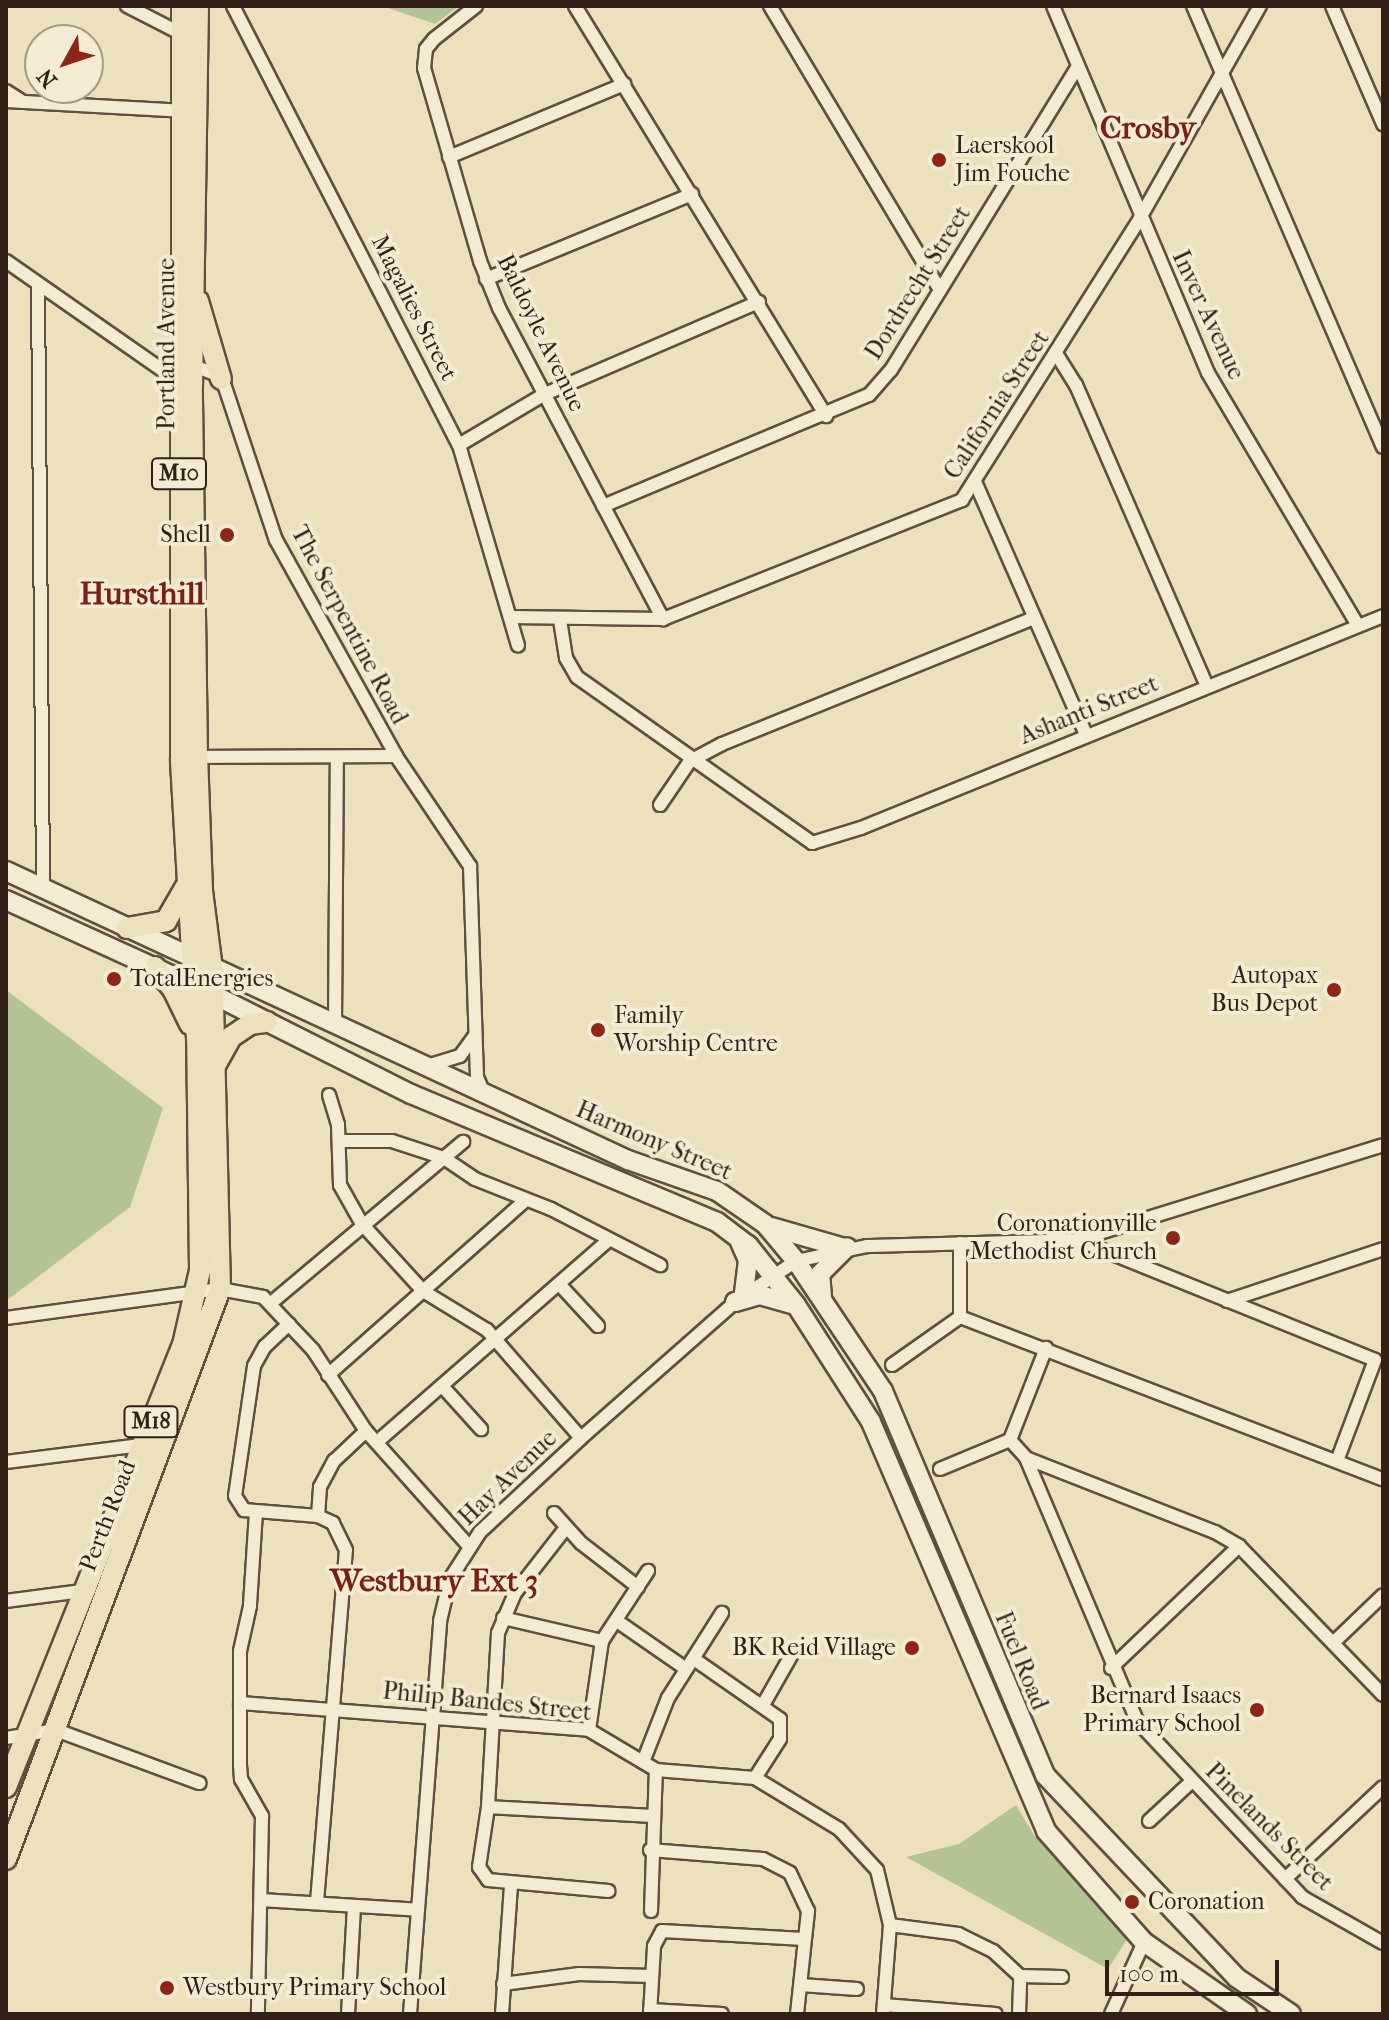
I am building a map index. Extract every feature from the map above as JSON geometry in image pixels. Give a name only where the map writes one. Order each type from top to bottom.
[{"type":"main road","name":"Portland Avenue","points":[[182,6],[189,36]]},
{"type":"main road","name":"Portland Avenue","points":[[190,959],[187,884],[186,111],[189,36],[198,6]]},
{"type":"main road","name":"Portland Avenue","points":[[186,111],[193,290],[186,364]]},
{"type":"main road","points":[[193,290],[221,379]]},
{"type":"main road","name":"Portland Avenue","points":[[189,757],[212,969]]},
{"type":"main road","points":[[6,871],[190,959]]},
{"type":"main road","points":[[127,928],[166,921],[187,884]]},
{"type":"main road","points":[[6,900],[212,994]]},
{"type":"main road","name":"Harmony Street","points":[[190,959],[628,1160],[717,1191],[765,1224],[796,1261]]},
{"type":"main road","name":"Perth Road","points":[[6,1787],[16,1737],[83,1588],[183,1345],[197,1291],[201,1200],[197,1039],[190,959]]},
{"type":"main road","points":[[155,967],[173,989],[197,1039]]},
{"type":"main road","name":"Perth Road","points":[[6,1859],[220,1289],[212,969]]},
{"type":"main road","name":"Harmony Street","points":[[212,994],[411,1094],[735,1233],[772,1273]]},
{"type":"main road","points":[[216,1066],[231,1037],[250,1024],[267,1022]]},
{"type":"main road","points":[[765,1224],[802,1240],[845,1247]]},
{"type":"main road","points":[[735,1233],[748,1260],[740,1298],[760,1295],[796,1305]]},
{"type":"main road","points":[[823,1300],[820,1274],[845,1247]]},
{"type":"main road","name":"Fuel Road","points":[[796,1261],[890,1404],[1045,1775],[1237,1978],[1291,2014]]},
{"type":"main road","name":"Fuel Road","points":[[772,1273],[796,1305],[882,1444],[1036,1814],[1073,1866],[1144,1942],[1247,2014]]},
{"type":"street","points":[[127,6],[189,36]]},
{"type":"street","name":"Magalies Street","points":[[233,6],[459,445],[518,646]]},
{"type":"street","name":"Baldoyle Avenue","points":[[476,6],[426,49],[425,77],[486,279],[663,619]]},
{"type":"street","points":[[575,6],[826,416]]},
{"type":"street","points":[[770,6],[940,290]]},
{"type":"street","name":"Inver Avenue","points":[[1053,6],[1208,373],[1358,626]]},
{"type":"street","points":[[1193,6],[1383,447]]},
{"type":"street","name":"California Street","points":[[511,617],[663,619],[944,510],[976,484],[1140,218],[1260,6]]},
{"type":"street","points":[[1332,6],[1383,124]]},
{"type":"street","name":"Dordrecht Street","points":[[603,506],[826,416],[880,384],[1077,68]]},
{"type":"street","points":[[449,157],[624,84]]},
{"type":"street","points":[[6,91],[23,102]]},
{"type":"street","points":[[6,101],[186,111]]},
{"type":"street","points":[[486,279],[692,194]]},
{"type":"street","points":[[6,261],[185,386]]},
{"type":"street","points":[[38,286],[43,887]]},
{"type":"street","points":[[459,445],[545,394],[759,302]]},
{"type":"street","points":[[1057,355],[1076,385],[1207,686]]},
{"type":"street","points":[[186,364],[221,379]]},
{"type":"street","name":"The Serpentine Road","points":[[221,379],[276,540],[396,756],[466,855],[476,921],[477,1077],[483,1091]]},
{"type":"street","points":[[976,484],[1086,734]]},
{"type":"street","name":"Ashanti Street","points":[[690,761],[812,843],[861,828],[1086,734],[1383,616]]},
{"type":"street","points":[[660,805],[690,761],[722,744],[1034,618]]},
{"type":"street","points":[[560,620],[566,658],[577,677],[690,761]]},
{"type":"street","points":[[189,757],[396,756]]},
{"type":"street","points":[[335,1024],[337,758]]},
{"type":"street","points":[[427,1066],[460,1056],[477,1032]]},
{"type":"street","points":[[329,1095],[340,1141],[340,1185],[362,1224],[423,1291],[474,1319],[497,1341],[581,1438]]},
{"type":"street","points":[[340,1141],[392,1141],[444,1158],[475,1179],[526,1200],[606,1242],[660,1265]]},
{"type":"street","points":[[271,1303],[463,1142]]},
{"type":"street","points":[[796,1261],[845,1247],[1077,1240],[1383,1145]]},
{"type":"street","points":[[328,1375],[526,1200]]},
{"type":"street","points":[[1077,1240],[1379,1359],[1337,1461]]},
{"type":"street","points":[[377,1442],[497,1341],[606,1242]]},
{"type":"street","points":[[960,1243],[960,1317]]},
{"type":"street","points":[[1227,1301],[1383,1249]]},
{"type":"street","name":"Hay Avenue","points":[[410,2014],[443,1603],[469,1546],[581,1438],[740,1298],[772,1273],[796,1261]]},
{"type":"street","points":[[560,1285],[598,1326]]},
{"type":"street","points":[[6,1318],[197,1291],[248,1291],[271,1303],[328,1375],[366,1431],[469,1546]]},
{"type":"street","points":[[960,1317],[1383,1479]]},
{"type":"street","points":[[892,1365],[960,1317]]},
{"type":"street","points":[[289,1324],[265,1346],[254,1366],[234,1488],[240,1508],[318,1516],[333,1523],[346,1550],[317,1902]]},
{"type":"street","points":[[940,1469],[1010,1440],[1046,1348]]},
{"type":"street","points":[[443,1387],[481,1429]]},
{"type":"street","points":[[318,1516],[326,1471],[366,1431]]},
{"type":"street","points":[[1010,1440],[1026,1458],[1215,1532],[1239,1546],[1383,1695]]},
{"type":"street","points":[[6,1462],[142,1442],[163,1447]]},
{"type":"street","name":"Pinelands Street","points":[[1026,1458],[1111,1668],[1137,1721],[1313,1906],[1383,1943]]},
{"type":"street","points":[[256,1512],[240,1703],[240,1773],[262,1816],[258,2014]]},
{"type":"street","points":[[554,1513],[565,1529],[638,1587]]},
{"type":"street","points":[[565,1529],[503,1618],[489,1722],[488,1807],[480,1873],[488,1880],[511,1884],[608,1891]]},
{"type":"street","points":[[1111,1668],[1239,1546]]},
{"type":"street","points":[[589,1730],[602,1641],[648,1571]]},
{"type":"street","points":[[6,1601],[83,1588],[106,1595]]},
{"type":"street","points":[[1333,1643],[1383,1595]]},
{"type":"street","points":[[643,1762],[661,1712],[722,1613]]},
{"type":"street","points":[[503,1618],[602,1641]]},
{"type":"street","points":[[617,1621],[763,1705],[780,1719],[782,1732],[755,1778]]},
{"type":"street","points":[[763,1705],[792,1654]]},
{"type":"street","name":"Philip Bandes Street","points":[[240,1703],[589,1730],[656,1770],[755,1778],[854,1840],[883,1883],[890,1925],[883,2010]]},
{"type":"street","points":[[16,1737],[56,1730],[199,1783]]},
{"type":"street","points":[[651,1911],[650,1850],[656,1770]]},
{"type":"street","points":[[1149,1821],[1192,1781]]},
{"type":"street","points":[[1285,1879],[1383,1787]]},
{"type":"street","points":[[488,1807],[652,1816]]},
{"type":"street","points":[[650,1850],[763,1859],[783,1866],[803,1890],[808,1911],[797,2014]]},
{"type":"street","points":[[502,2014],[511,1884]]},
{"type":"street","points":[[261,1900],[418,1910]]},
{"type":"street","points":[[348,2014],[354,1906]]},
{"type":"street","points":[[890,1925],[958,1934],[993,1951],[1020,1976],[1062,1977]]},
{"type":"street","points":[[722,2014],[650,2012],[655,1939],[671,1931],[804,1939]]},
{"type":"street","points":[[1111,2014],[1144,1942]]},
{"type":"street","points":[[503,1984],[587,1973],[652,1976]]},
{"type":"street","points":[[1019,2014],[1020,1976]]},
{"type":"street","points":[[801,1985],[857,1989]]},
{"type":"street","points":[[883,2010],[996,2014]]},
{"type":"green space","points":[[382,6],[459,6],[435,24]]},
{"type":"green space","points":[[6,990],[163,1108],[130,1207],[6,1301]]},
{"type":"green space","points":[[1016,1805],[1034,1835],[1129,1936],[1108,1969],[906,1857],[959,1844]]},
{"type":"place","name":"Laerskool Jim Fouche","points":[[939,160]]},
{"type":"place","name":"Shell","points":[[227,535]]},
{"type":"place","name":"TotalEnergies","points":[[114,979]]},
{"type":"place","name":"Autopax Bus Depot","points":[[1334,990]]},
{"type":"place","name":"Family Worship Centre","points":[[598,1030]]},
{"type":"place","name":"Coronationville Methodist Church","points":[[1173,1238]]},
{"type":"place","name":"BK Reid Village","points":[[912,1648]]},
{"type":"place","name":"Bernard Isaacs Primary School","points":[[1257,1710]]},
{"type":"place","name":"Coronation","points":[[1132,1902]]},
{"type":"place","name":"Westbury Primary School","points":[[167,1988]]},
{"type":"district","name":"Crosby","points":[[1148,128]]},
{"type":"district","name":"Hursthill","points":[[142,594]]},
{"type":"district","name":"Westbury Ext 3","points":[[434,1581]]}]
